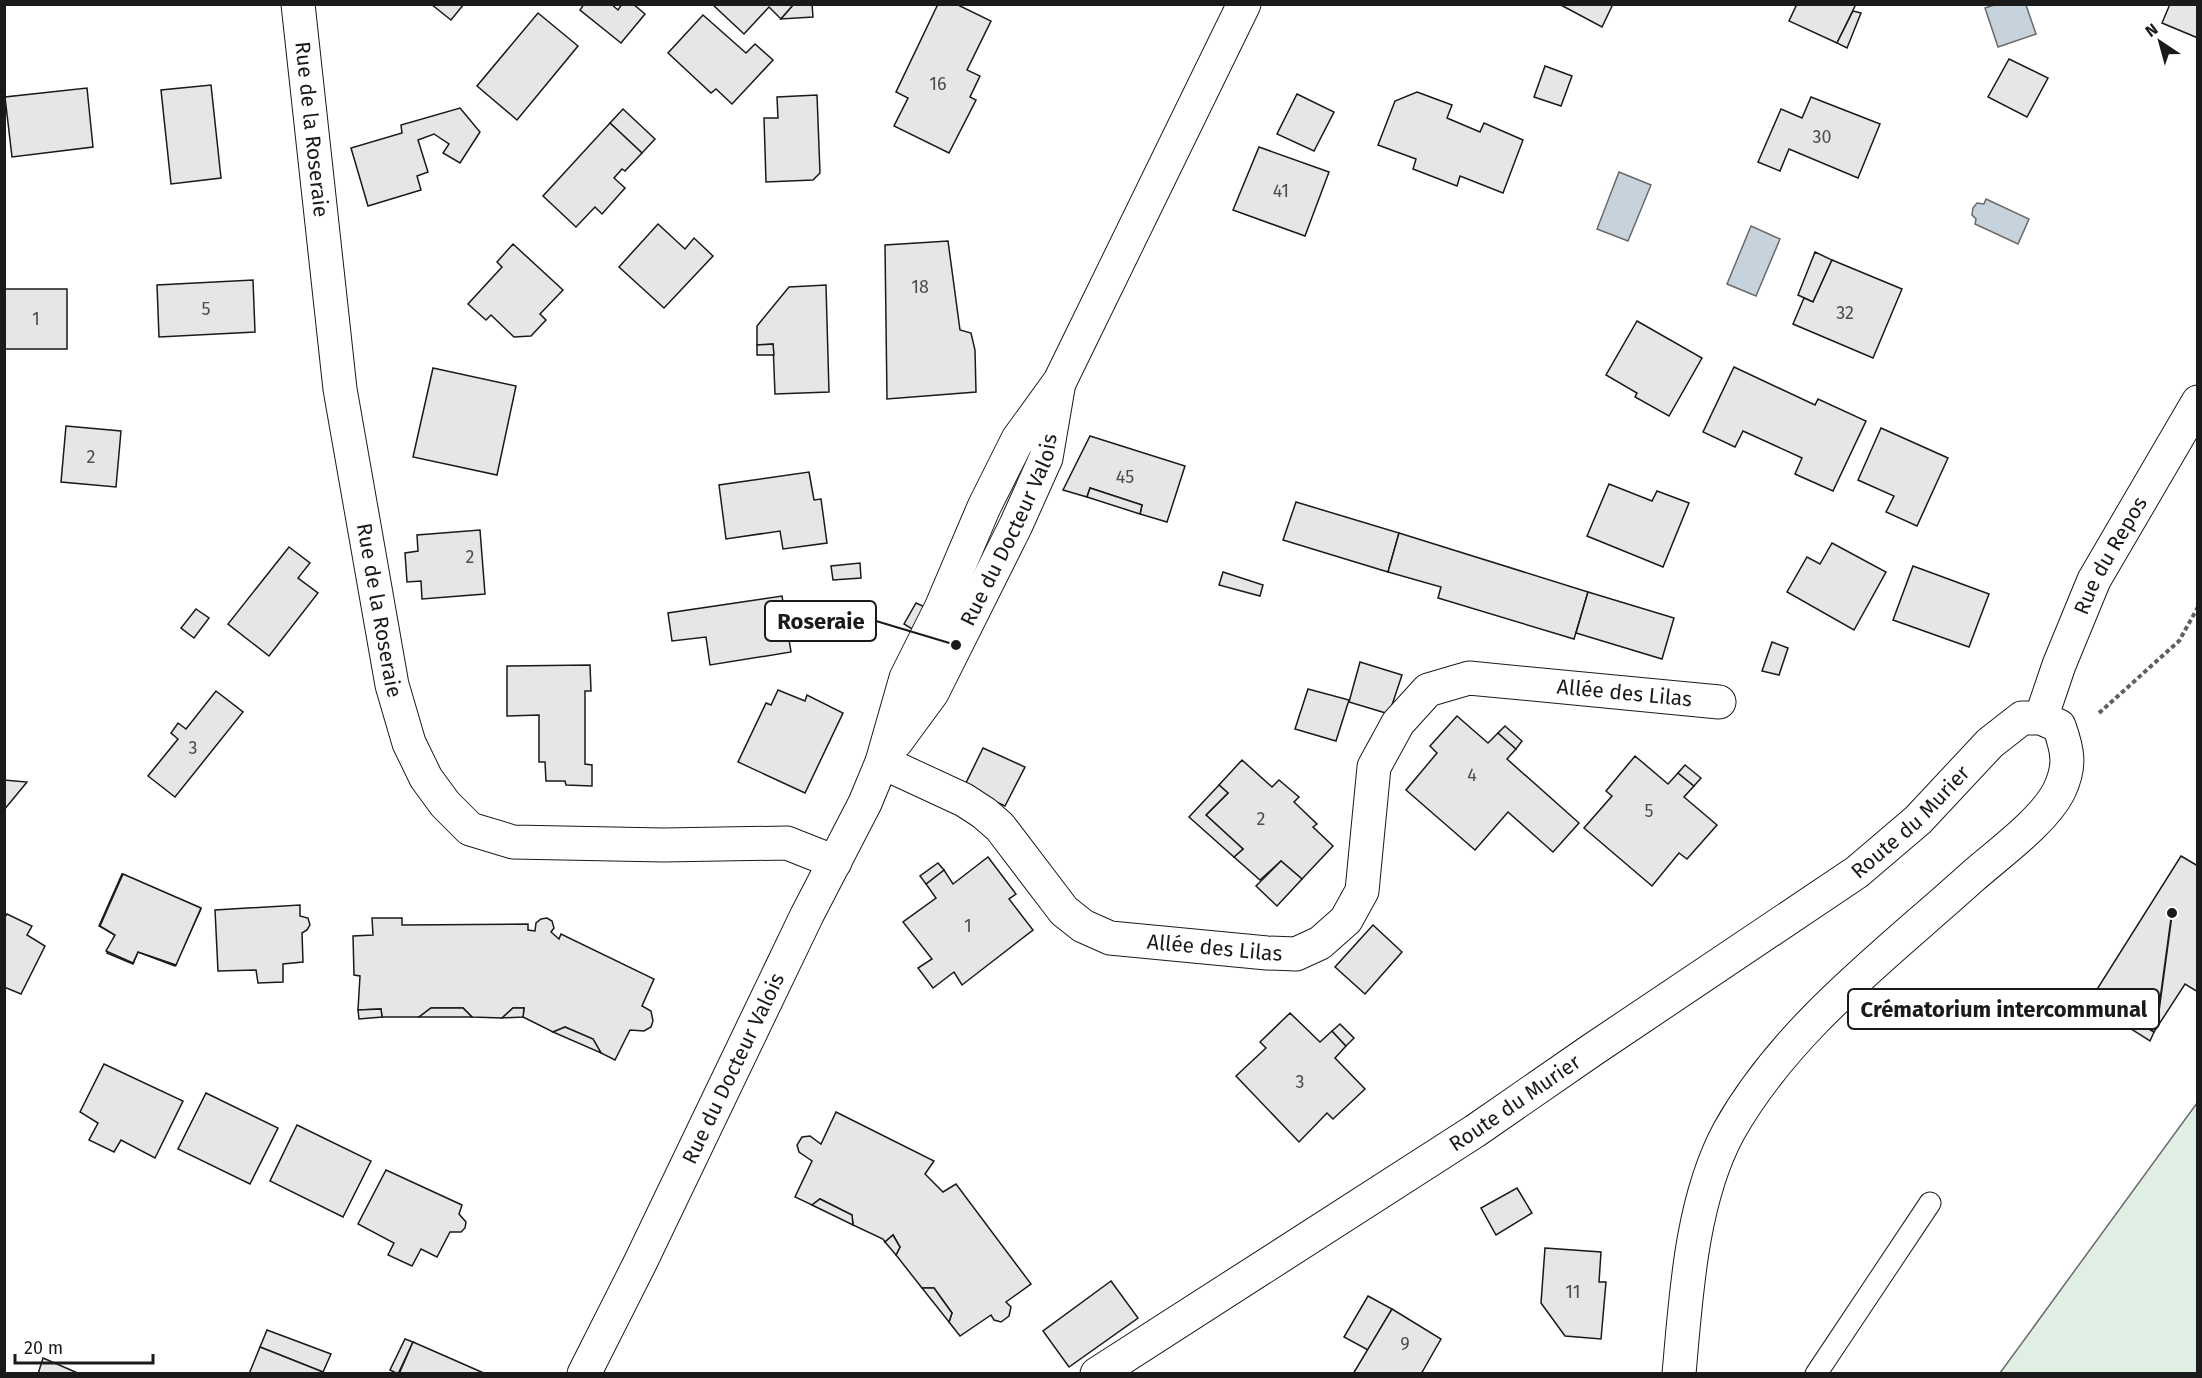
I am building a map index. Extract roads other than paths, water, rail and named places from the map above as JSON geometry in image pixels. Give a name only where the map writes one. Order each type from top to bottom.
[{"type":"street","name":"Rue de la Roseraie","points":[[298,4],[339,389],[392,685],[409,743],[426,778],[445,804],[470,829],[513,842],[787,843],[835,862]]},
{"type":"street","name":"Rue du Docteur Valois","points":[[584,1374],[640,1263],[807,915],[865,803],[882,762],[932,693],[1016,525],[1046,458],[1060,381],[1244,4]]},
{"type":"street","name":"Rue du Repos","points":[[2041,718],[2059,665],[2094,580],[2198,402]]},
{"type":"street","name":"Allée des Lilas","points":[[882,762],[964,800],[984,813],[1000,827],[1064,911],[1083,926],[1110,938],[1296,954],[1320,943],[1346,921],[1362,891],[1374,767],[1398,723],[1428,690],[1469,678],[1719,702]]},
{"type":"street","name":"Route du Murier","points":[[1097,1374],[1475,1131],[1857,872],[1918,820],[1990,743],[2022,718],[2041,718]]},
{"type":"street","points":[[1679,1374],[1688,1269],[1715,1161],[1736,1121],[1768,1073],[1821,1014],[1881,956],[2043,813],[2058,792],[2068,765],[2066,744],[2059,726],[2041,718]]},
{"type":"lane","points":[[1816,1374],[1930,1203]]},
{"type":"place","name":"Roseraie","points":[[956,645]]},
{"type":"place","name":"Crématorium intercommunal","points":[[2172,913]]}]
